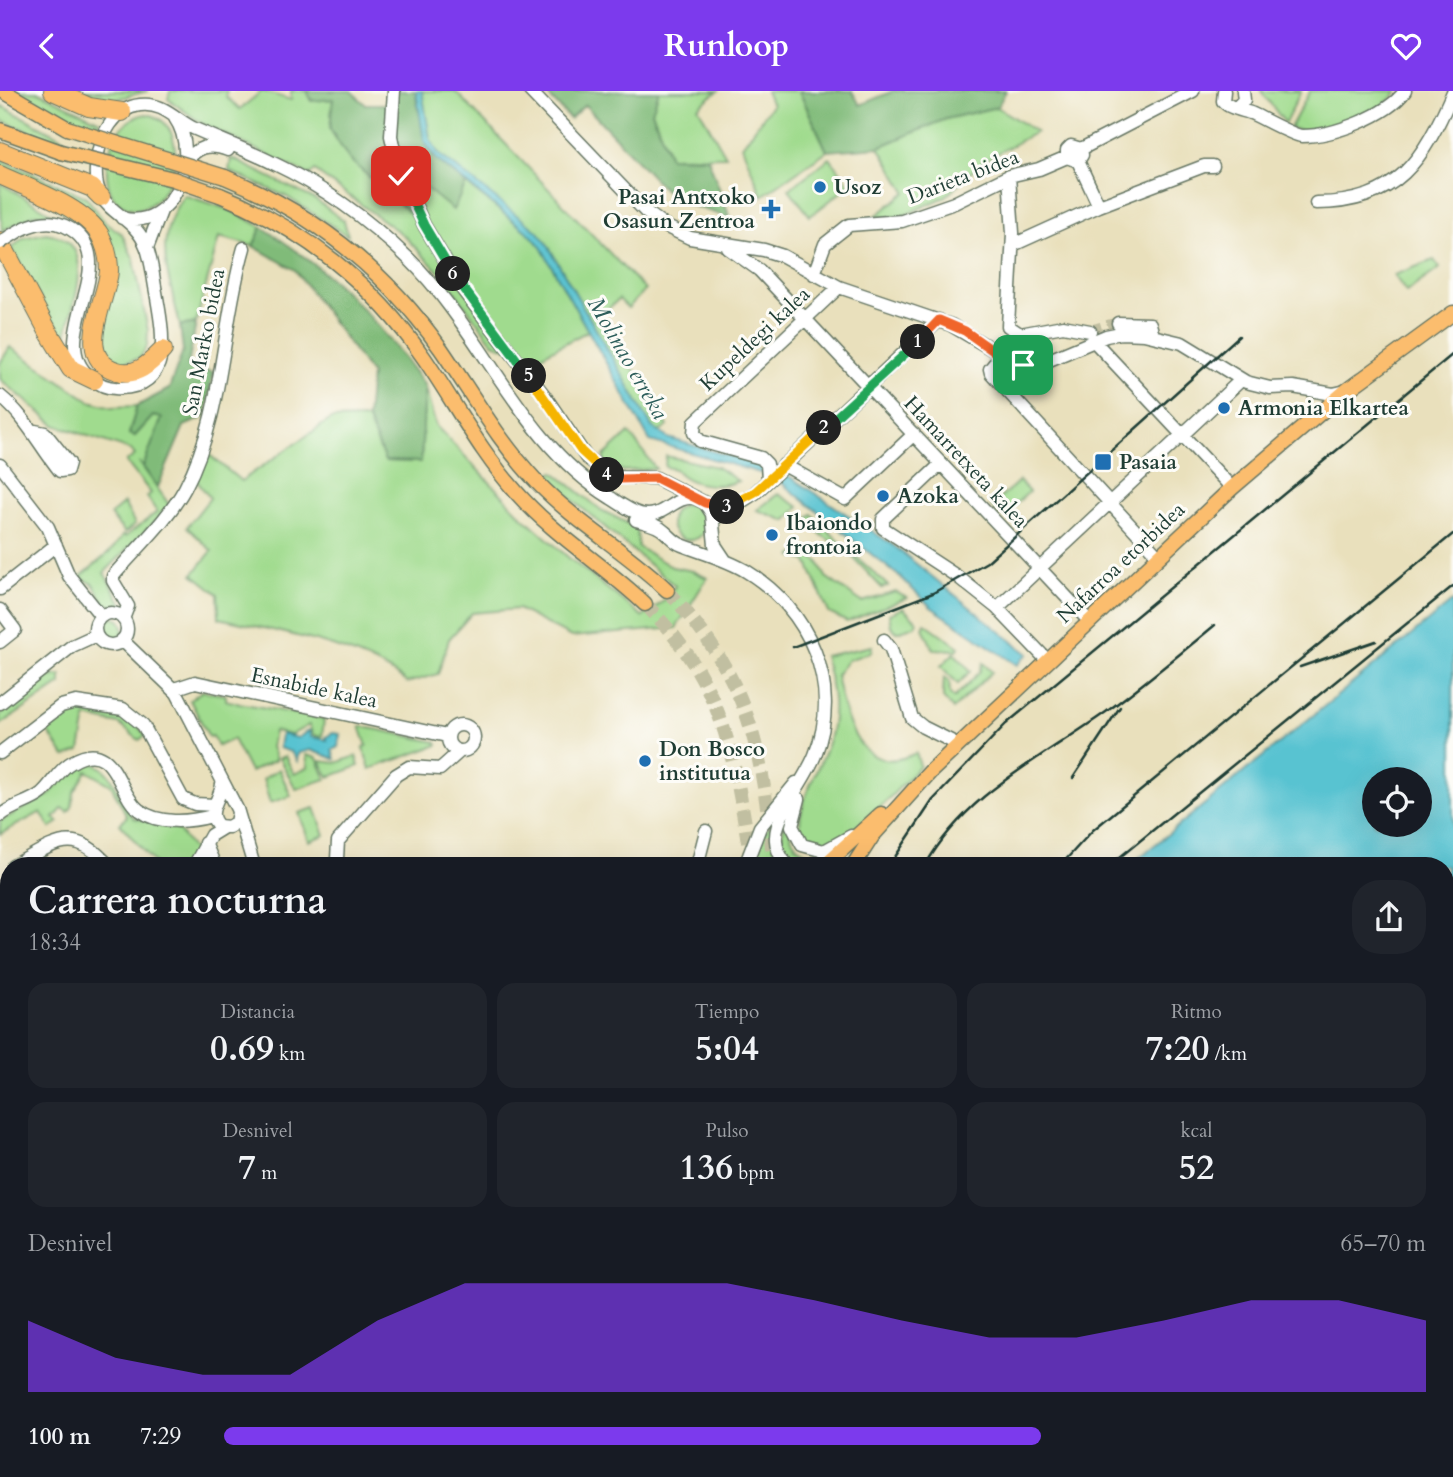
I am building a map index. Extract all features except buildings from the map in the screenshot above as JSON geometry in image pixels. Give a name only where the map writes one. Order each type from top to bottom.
[{"type":"highway","points":[[53,91],[89,107],[122,112]]},
{"type":"highway","points":[[0,151],[92,188],[101,197]]},
{"type":"highway","points":[[0,175],[80,214],[93,225],[102,239],[109,270],[94,333],[101,360],[114,370],[131,372],[146,366],[163,350]]},
{"type":"highway","points":[[3,240],[71,369],[82,377],[94,380]]},
{"type":"main road","points":[[3,91],[67,128],[225,177],[302,215],[378,275],[425,328],[501,438],[538,482],[667,590]]},
{"type":"main road","points":[[0,130],[61,152],[173,179],[220,195],[293,232],[365,287],[410,338],[490,460],[516,493],[550,526],[645,604]]},
{"type":"main road","name":"Nafarroa etorbidea","points":[[834,857],[930,772],[1232,488],[1346,391],[1453,313]]},
{"type":"main road","name":"Nafarroa etorbidea","points":[[859,857],[873,835],[930,772]]},
{"type":"street","points":[[394,91],[391,137],[397,164],[424,225],[462,289],[591,462],[613,477],[656,478],[672,499]]},
{"type":"street","points":[[530,91],[656,220],[690,238],[764,250],[783,256],[839,287],[965,331],[1000,357],[1017,364],[1035,365],[1092,336],[1121,333],[1153,335],[1182,343],[1241,380],[1270,388],[1293,387],[1333,394],[1346,391]]},
{"type":"street","name":"Darieta bidea","points":[[814,274],[825,244],[849,225],[902,221],[954,203],[1009,176],[1076,156],[1193,91]]},
{"type":"street","points":[[1241,108],[1243,91]]},
{"type":"street","points":[[1222,92],[1226,104],[1241,108],[1300,136],[1373,119],[1388,109],[1405,91]]},
{"type":"street","points":[[1316,203],[1360,199],[1388,186],[1405,173],[1432,141],[1453,92]]},
{"type":"street","points":[[3,240],[27,226],[56,223],[70,229],[86,246],[90,276],[76,330],[75,349],[81,367],[94,380],[114,388],[138,384],[155,370],[163,350],[147,248],[137,231],[109,209],[101,197],[96,170],[100,146],[110,125],[122,112],[143,104],[170,112],[185,124],[300,185],[370,233],[434,298],[523,425],[562,469],[608,506],[667,533],[682,545],[725,560],[754,575],[778,594],[796,614],[815,651],[823,683],[825,708],[822,735],[792,826],[802,845],[824,851],[866,827]]},
{"type":"street","points":[[147,248],[162,210],[176,192],[185,164],[184,136],[170,112]]},
{"type":"street","points":[[185,164],[200,148],[221,144],[320,188],[397,248],[446,302],[530,422],[579,475],[638,513],[651,515],[672,499],[700,500],[728,507]]},
{"type":"street","points":[[1076,156],[1099,206]]},
{"type":"street","points":[[1013,245],[1099,206],[1204,166],[1213,166]]},
{"type":"street","points":[[1009,176],[1013,245],[1008,326],[1020,334],[1063,326],[1092,336],[1232,488]]},
{"type":"street","points":[[122,218],[139,220],[162,210]]},
{"type":"street","name":"Hamarretxeta kalea","points":[[721,245],[755,267],[1090,622]]},
{"type":"street","name":"San Marko bidea","points":[[123,619],[128,607],[113,581],[113,576],[173,507],[187,485],[217,397],[226,324],[244,248]]},
{"type":"street","points":[[755,267],[755,256],[764,250]]},
{"type":"street","name":"Kupeldegi kalea","points":[[768,480],[767,464],[761,458],[700,441],[693,429],[697,418],[839,287]]},
{"type":"street","points":[[682,545],[697,544],[728,507],[743,501],[768,480],[939,320]]},
{"type":"street","points":[[1118,323],[1150,324],[1153,335]]},
{"type":"street","points":[[1000,357],[990,369],[991,373],[1154,551]]},
{"type":"street","points":[[998,608],[1241,380]]},
{"type":"street","points":[[0,396],[35,431]]},
{"type":"street","points":[[784,465],[845,499],[914,434]]},
{"type":"street","points":[[0,464],[48,527],[69,576],[101,616]]},
{"type":"street","points":[[942,464],[883,519],[883,528],[958,577],[998,608],[1048,661]]},
{"type":"street","points":[[667,533],[664,520],[672,499]]},
{"type":"street","points":[[700,500],[712,524],[715,545],[725,560]]},
{"type":"street","points":[[0,589],[56,545]]},
{"type":"street","points":[[0,610],[15,629],[0,642]]},
{"type":"street","points":[[115,613],[123,619],[126,632],[121,640],[110,645],[96,635],[95,627],[101,616],[115,613]]},
{"type":"street","points":[[0,703],[72,646],[96,635]]},
{"type":"street","points":[[121,640],[174,689],[236,809],[251,857]]},
{"type":"street","points":[[884,640],[891,649],[912,718],[923,727],[959,745]]},
{"type":"street","name":"Esnabide kalea","points":[[174,689],[197,683],[447,736]]},
{"type":"street","points":[[0,753],[61,706],[85,703],[123,709],[143,725],[183,799],[195,804],[216,823],[242,835]]},
{"type":"street","points":[[337,857],[338,841],[396,775],[409,767],[440,769],[473,744],[471,730],[459,725],[452,728],[447,736],[449,745],[459,752]]},
{"type":"street","points":[[0,816],[42,792],[69,764],[93,757],[105,760],[115,769],[135,807],[146,815],[170,820],[236,822],[236,809]]},
{"type":"street","points":[[749,857],[765,818],[808,772]]},
{"type":"street","points":[[783,857],[776,846],[777,830],[808,772]]},
{"type":"street","points":[[215,857],[216,823],[222,783]]},
{"type":"street","points":[[199,857],[226,801],[236,809]]},
{"type":"street","points":[[699,857],[706,831]]},
{"type":"street","points":[[31,857],[58,844],[73,841],[93,848],[101,857]]},
{"type":"green space","points":[[17,91],[37,91],[100,121],[95,129],[52,113]]},
{"type":"green space","points":[[73,91],[148,91],[105,102]]},
{"type":"green space","points":[[170,91],[227,91],[226,97],[240,109],[262,91],[291,100],[291,91],[307,91],[312,101],[333,99],[330,129],[349,159],[418,220],[394,174],[398,165],[452,209],[466,184],[531,235],[541,247],[588,331],[535,359],[493,343],[442,275],[403,235],[315,171],[309,175],[201,123],[168,99]]},
{"type":"green space","points":[[307,91],[351,91],[365,104],[388,104],[389,91],[416,91],[417,106],[435,158],[466,184],[453,210],[398,166],[394,174],[420,222],[349,159],[330,129],[333,99],[312,101]]},
{"type":"green space","points":[[422,91],[455,91],[645,290],[628,308],[619,299],[601,315],[668,426],[658,433],[652,427],[546,242],[439,154],[430,139]]},
{"type":"green space","points":[[544,91],[659,91],[652,112],[670,157],[708,158],[730,218],[674,200],[585,105],[570,119]]},
{"type":"green space","points":[[659,91],[718,91],[698,107],[726,156],[670,157],[652,111]]},
{"type":"green space","points":[[766,91],[799,91],[827,151],[762,196],[742,146],[772,105]]},
{"type":"green space","points":[[799,91],[852,91],[860,105],[893,91],[1006,91],[997,107],[946,119],[879,147],[827,151]]},
{"type":"green space","points":[[1261,91],[1301,91],[1285,123]]},
{"type":"green space","points":[[1310,91],[1397,91],[1378,108],[1348,122],[1315,129],[1290,128]]},
{"type":"green space","points":[[0,105],[64,139],[62,144],[0,120]]},
{"type":"green space","points":[[997,107],[1036,132],[982,162],[945,197],[903,216],[873,218],[906,192],[879,147],[946,119]]},
{"type":"green space","points":[[147,114],[163,122],[172,136],[175,153],[172,172],[165,189],[154,202],[140,209],[124,206],[116,200],[107,180],[107,167],[112,143],[118,132],[136,117]]},
{"type":"green space","points":[[231,158],[316,200],[344,221],[348,236],[287,197],[229,171]]},
{"type":"green space","name":"Usoz","points":[[830,158],[850,185],[810,216],[789,189]]},
{"type":"green space","points":[[0,159],[86,197],[105,222],[122,234],[134,260],[148,331],[147,346],[140,358],[122,363],[112,359],[102,341],[113,246],[0,169]]},
{"type":"green space","points":[[0,183],[54,215],[35,214],[2,231]]},
{"type":"green space","points":[[184,195],[230,210],[262,227],[253,246],[219,237],[196,323],[180,326],[168,274],[165,244],[174,212]]},
{"type":"green space","points":[[262,227],[311,262],[352,298],[389,338],[425,386],[421,462],[385,461],[367,418],[371,374],[295,270],[253,246]]},
{"type":"green space","points":[[46,233],[63,239],[74,249],[78,262],[79,278],[64,343],[12,248],[23,238]]},
{"type":"green space","points":[[1434,260],[1440,268],[1406,292],[1394,275]]},
{"type":"green space","points":[[196,323],[188,366],[213,372],[205,417],[184,426],[158,487],[143,467],[162,418],[153,416],[135,436],[129,434],[137,406],[169,389],[183,351],[180,326]]},
{"type":"green space","points":[[10,347],[90,401],[112,407],[137,406],[129,434],[135,436],[153,416],[162,418],[143,467],[139,462],[170,506],[104,573],[125,609],[105,604],[93,584],[80,577],[111,551],[123,535],[125,537],[157,512],[147,497],[151,493],[126,462],[135,455],[131,450],[55,425],[0,379],[0,363]]},
{"type":"green space","points":[[425,388],[436,426],[522,516],[569,558],[643,617],[666,599],[675,586],[544,476],[554,472],[601,510],[637,528],[638,547],[672,567],[693,571],[707,578],[676,628],[571,637],[518,609],[472,613],[449,639],[438,674],[407,683],[389,670],[343,650],[219,618],[218,594],[193,574],[212,551],[187,527],[210,498],[196,480],[207,453],[241,481],[331,419],[367,418],[385,461],[421,462]]},
{"type":"green space","points":[[629,433],[656,469],[623,471],[604,463],[604,456]]},
{"type":"green space","points":[[666,456],[717,467],[738,481],[723,485],[697,483],[675,469],[665,467]]},
{"type":"green space","points":[[1019,481],[1029,492],[1002,516],[991,506]]},
{"type":"green space","points":[[778,494],[799,507],[786,521],[757,510]]},
{"type":"green space","points":[[124,503],[135,524],[125,533],[110,515]]},
{"type":"green space","points":[[689,504],[702,509],[707,522],[702,535],[689,540],[676,535],[671,522],[676,509]]},
{"type":"green space","points":[[812,514],[888,586],[882,588],[848,552],[806,521]]},
{"type":"green space","points":[[800,551],[818,561],[826,577],[862,602],[896,592],[907,598],[847,622],[829,613],[807,561],[793,556]]},
{"type":"green space","points":[[903,608],[917,621],[915,626],[897,632],[891,626],[889,614]]},
{"type":"green space","points":[[111,617],[119,621],[123,629],[119,637],[111,641],[103,637],[99,629],[103,621]]},
{"type":"green space","points":[[925,623],[959,647],[957,650],[933,649],[923,628]]},
{"type":"green space","points":[[872,646],[871,652],[848,660],[836,675],[850,725],[857,740],[867,751],[880,758],[896,759],[916,753],[920,766],[860,825],[832,843],[818,848],[801,838],[800,825],[805,799],[826,749],[832,726],[833,696],[824,656]]},
{"type":"green space","points":[[954,653],[971,671],[958,684],[941,666]]},
{"type":"green space","points":[[983,663],[992,672],[953,709],[943,698],[944,677],[949,680],[950,694],[954,698],[979,673]]},
{"type":"green space","points":[[61,675],[61,684],[0,725],[0,715],[50,676]]},
{"type":"green space","points":[[202,691],[226,695],[226,700],[229,701],[324,719],[322,737],[313,735],[309,725],[291,735],[274,731],[271,747],[276,760],[250,772],[233,739],[218,746],[212,736],[209,737],[190,700]]},
{"type":"green space","points":[[75,707],[125,714],[146,735],[139,740],[119,724],[86,717],[80,751],[65,757],[46,729],[60,719],[57,715]]},
{"type":"green space","points":[[360,726],[436,742],[438,745],[370,769],[363,747],[367,746]]},
{"type":"green space","points":[[306,755],[317,758],[326,779],[296,789],[279,758],[285,756],[294,774],[308,768]]},
{"type":"green space","points":[[356,756],[359,766],[329,777],[320,761],[336,763]]},
{"type":"green space","points":[[87,761],[105,770],[134,818],[176,827],[194,851],[191,857],[149,857],[120,824],[127,816],[111,785],[87,771],[74,793],[72,807],[68,812],[63,808],[54,818],[59,822],[50,828],[41,812],[0,834],[0,821],[49,795],[68,772]]},
{"type":"green space","points":[[279,769],[291,796],[270,803],[263,779]]},
{"type":"green space","points":[[315,808],[325,835],[309,841],[299,813]]},
{"type":"green space","points":[[776,815],[776,857],[756,857],[763,835]]},
{"type":"green space","points":[[788,816],[790,833],[801,850],[824,857],[792,857],[784,846]]},
{"type":"water","points":[[416,91],[422,91],[430,139],[439,154],[537,231],[546,242],[652,427],[668,438],[781,471],[893,545],[1028,654],[1017,665],[931,607],[900,577],[774,477],[650,441],[541,247],[531,235],[435,158],[424,141]]},
{"type":"water","points":[[1453,601],[1453,857],[1140,857]]},
{"type":"water","points":[[309,730],[311,737],[327,740],[326,737],[333,733],[340,734],[338,747],[332,750],[335,759],[310,750],[298,753],[297,761],[291,752],[279,748],[281,734],[298,738]]},
{"type":"tunnel","points":[[1090,331],[1118,323]]},
{"type":"tunnel","points":[[667,590],[718,655],[748,718],[764,786],[773,857]]},
{"type":"tunnel","points":[[645,604],[694,664],[710,694],[732,757],[750,857]]},
{"type":"railway","points":[[793,647],[933,593],[987,562],[1239,336]]},
{"type":"railway","points":[[895,857],[933,800],[1006,724],[1453,354]]},
{"type":"railway","points":[[1068,857],[1093,830],[1453,534]]},
{"type":"railway","points":[[1120,857],[1453,586]]},
{"type":"railway","points":[[931,857],[942,840],[983,797],[1120,702],[1215,625]]},
{"type":"railway","points":[[1300,667],[1376,641]]},
{"type":"railway","points":[[1073,778],[1120,707]]},
{"type":"place","name":"Usoz","points":[[820,187]]},
{"type":"place","name":"Pasai Antxoko Osasun Zentroa","points":[[771,209]]},
{"type":"place","name":"Armonia Elkartea","points":[[1224,408]]},
{"type":"place","name":"Pasaia","points":[[1103,462]]},
{"type":"place","name":"Azoka","points":[[883,496]]},
{"type":"place","name":"Ibaiondo frontoia","points":[[772,535]]},
{"type":"place","name":"Don Bosco institutua","points":[[645,761]]},
{"type":"route","points":[[401,176],[424,225],[462,289],[544,395],[581,451],[591,462],[613,477],[656,478],[705,503],[733,506],[755,492],[939,320],[976,337],[1006,360],[1023,365]]},
{"type":"water label","name":"Molinao erreka","points":[[628,358]]}]
